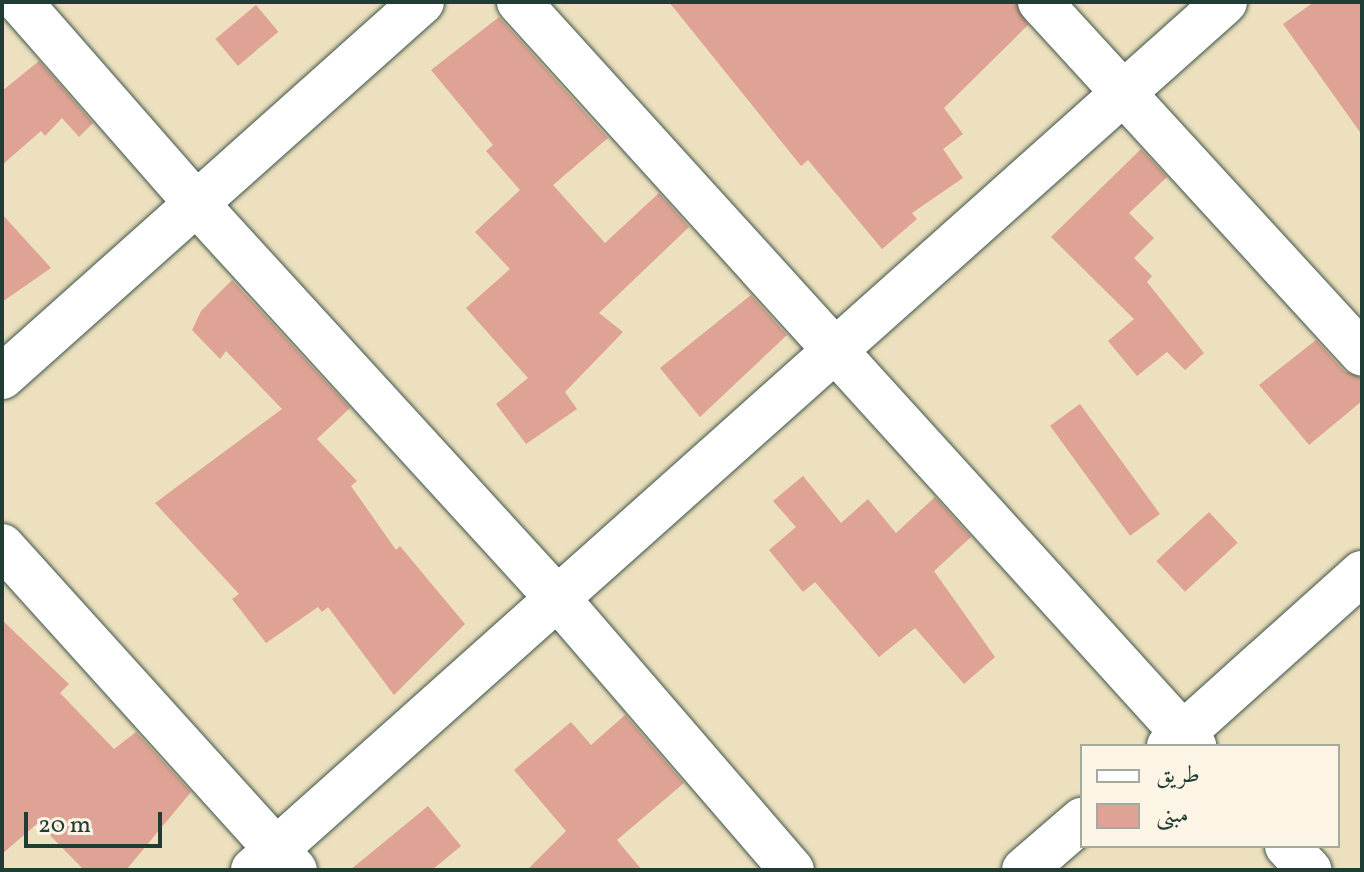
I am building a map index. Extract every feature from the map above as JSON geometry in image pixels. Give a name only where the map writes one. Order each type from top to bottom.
[{"type":"street","points":[[20,2],[195,202],[558,599],[792,870]]},
{"type":"street","points":[[2,377],[422,2]]},
{"type":"street","points":[[519,2],[838,352],[1182,742],[1362,573]]},
{"type":"street","points":[[1040,2],[1362,354]]},
{"type":"street","points":[[2,546],[275,863],[558,599],[838,352],[1122,90],[1225,2]]},
{"type":"street","points":[[1024,870],[1080,822]]},
{"type":"street","points":[[1289,848],[1309,870]]},
{"type":"building","points":[[669,2],[1016,2],[1028,25],[944,108],[963,134],[943,149],[963,178],[912,213],[917,219],[882,249],[808,160],[801,166]]},
{"type":"building","points":[[1314,2],[1362,2],[1362,135],[1283,24]]},
{"type":"building","points":[[256,5],[278,32],[238,66],[215,39]]},
{"type":"building","points":[[499,17],[608,138],[553,185],[605,243],[659,193],[689,227],[599,313],[623,332],[565,392],[577,409],[526,444],[496,404],[528,378],[466,308],[510,269],[475,232],[520,190],[486,151],[493,145],[431,70]]},
{"type":"building","points":[[39,61],[93,123],[79,137],[62,118],[45,136],[41,131],[2,165],[2,91]]},
{"type":"building","points":[[1141,149],[1167,177],[1129,213],[1154,238],[1134,258],[1152,276],[1147,282],[1204,353],[1185,370],[1167,352],[1137,376],[1108,341],[1134,319],[1051,237]]},
{"type":"building","points":[[2,214],[51,268],[2,302]]},
{"type":"building","points":[[232,280],[350,408],[317,439],[357,481],[351,486],[396,550],[400,546],[465,624],[394,695],[328,607],[322,612],[318,607],[266,643],[232,599],[239,594],[155,503],[282,409],[226,351],[220,359],[192,330],[201,311]]},
{"type":"building","points":[[751,295],[787,335],[700,417],[660,368]]},
{"type":"building","points":[[1316,340],[1344,371],[1362,378],[1362,401],[1309,445],[1259,385]]},
{"type":"building","points":[[1080,404],[1160,514],[1130,536],[1050,426]]},
{"type":"building","points":[[803,476],[841,523],[868,499],[896,533],[935,497],[971,537],[934,571],[995,657],[964,684],[915,628],[879,657],[815,582],[803,592],[769,550],[796,527],[773,501]]},
{"type":"building","points":[[1209,512],[1238,543],[1185,592],[1156,561]]},
{"type":"building","points":[[2,620],[69,684],[60,693],[114,749],[136,732],[191,792],[126,870],[84,870],[38,823],[2,854]]},
{"type":"building","points":[[625,715],[684,783],[617,840],[642,870],[527,870],[566,831],[514,770],[571,722],[591,745]]},
{"type":"building","points":[[428,806],[461,846],[432,870],[350,870]]}]
